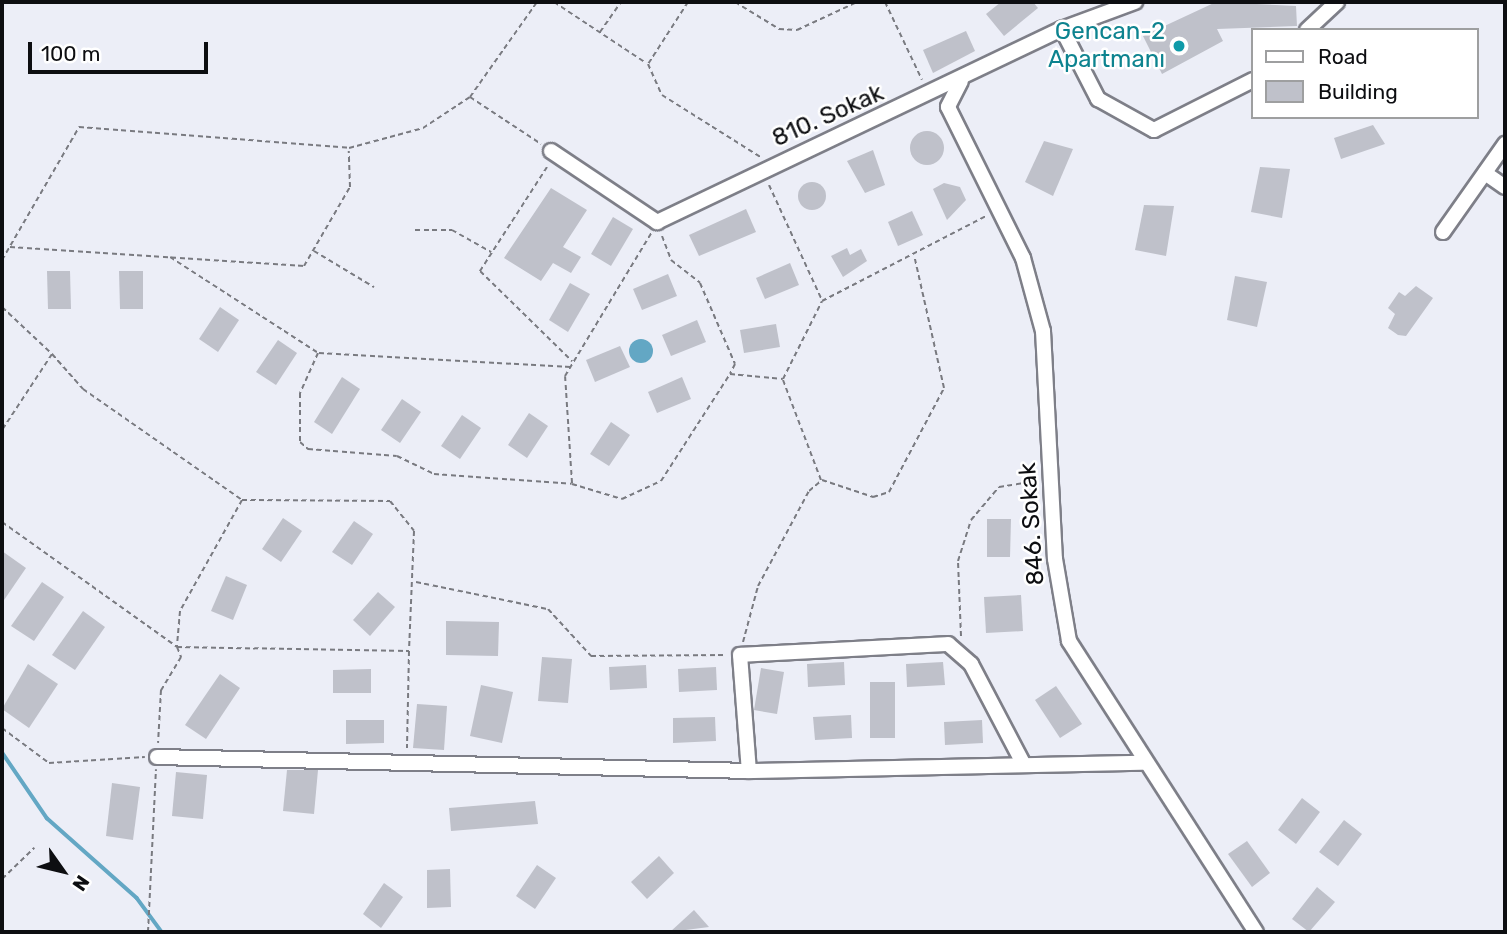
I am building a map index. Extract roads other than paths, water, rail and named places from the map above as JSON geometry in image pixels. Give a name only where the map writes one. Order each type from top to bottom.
[{"type":"street","name":"810. Sokak","points":[[553,152],[657,222],[961,81],[1062,29],[1135,2]]},
{"type":"street","points":[[1309,28],[1337,2]]},
{"type":"street","points":[[1062,29],[1098,99],[1154,130],[1252,81]]},
{"type":"street","name":"846. Sokak","points":[[961,81],[948,107],[1023,258],[1043,331],[1052,478],[1069,641],[1257,930]]},
{"type":"street","points":[[1443,232],[1505,144]]},
{"type":"street","points":[[1485,173],[1505,187]]},
{"type":"street","points":[[749,771],[740,655],[948,644],[971,664],[1024,765]]},
{"type":"street","points":[[157,757],[407,760],[749,771],[1146,763]]},
{"type":"water","points":[[641,339],[649,343],[653,351],[649,359],[641,363],[633,359],[629,351],[633,343]]},
{"type":"waterway","points":[[2,752],[47,818],[137,898],[162,932]]},
{"type":"place","name":"Gencan-2 Apartmanı","points":[[1179,46]]}]
